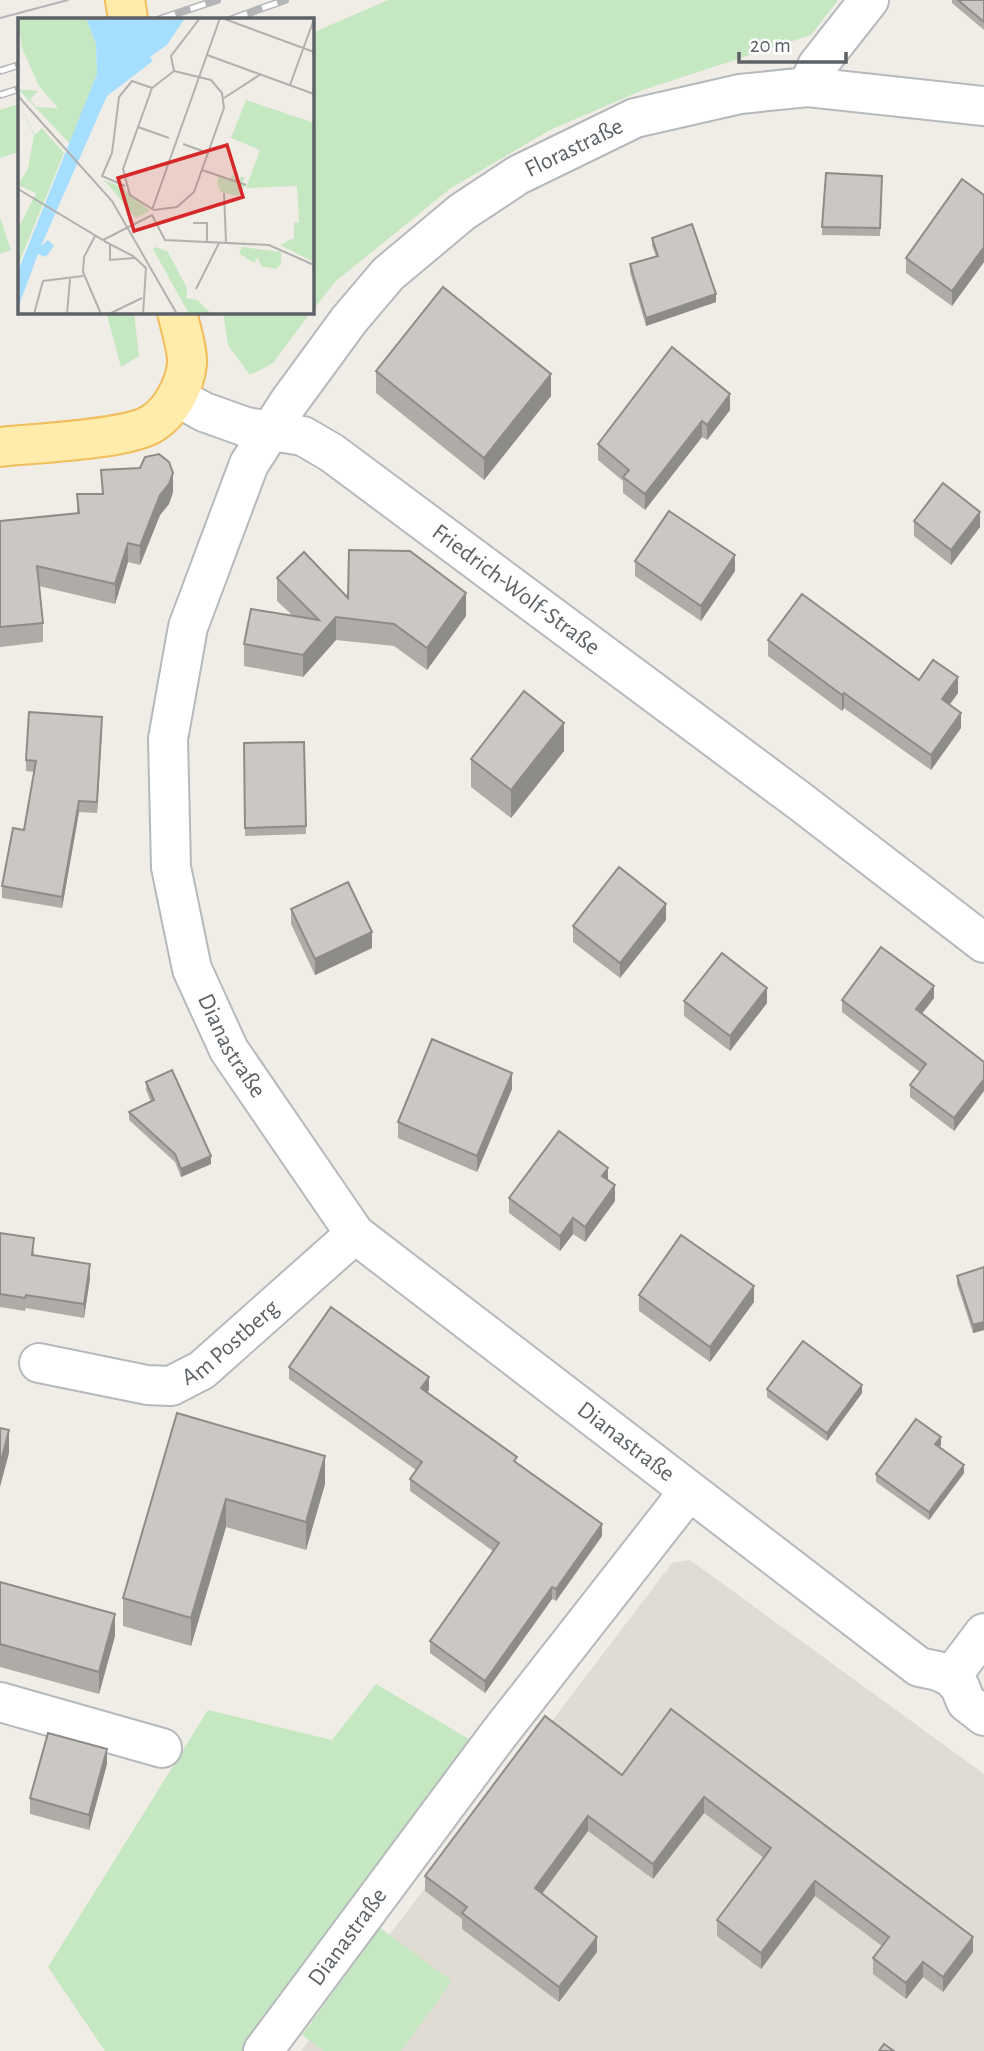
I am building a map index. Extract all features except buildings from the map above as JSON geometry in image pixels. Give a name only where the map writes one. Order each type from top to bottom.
[{"type":"main road","points":[[125,0],[128,18]]},
{"type":"main road","points":[[0,447],[132,432],[154,423],[177,397],[184,379],[187,362],[177,313]]},
{"type":"street","points":[[808,87],[817,66],[869,0]]},
{"type":"street","name":"Florastraße","points":[[270,430],[349,320],[388,274],[462,212],[518,175],[635,118],[740,94],[808,87],[984,106]]},
{"type":"street","name":"Friedrich-Wolf-Straße","points":[[177,397],[204,412],[246,427],[303,436],[332,453],[801,802],[984,943]]},
{"type":"street","name":"Dianastraße","points":[[270,430],[249,464],[188,627],[168,740],[171,867],[192,969],[229,1050],[355,1234],[919,1667],[951,1677]]},
{"type":"street","name":"Am Postberg","points":[[39,1363],[147,1385],[171,1386],[202,1370],[355,1234]]},
{"type":"street","name":"Dianastraße","points":[[263,2051],[498,1735],[689,1491]]},
{"type":"street","points":[[984,1633],[951,1677],[960,1687],[966,1702],[984,1716]]},
{"type":"street","points":[[0,1702],[162,1748]]},
{"type":"shaded area","points":[[690,1560],[984,1774],[984,2051],[301,2051],[672,1563]]},
{"type":"green space","points":[[388,0],[838,0],[811,35],[643,90],[550,130],[451,188],[336,281],[313,310],[313,33]]},
{"type":"green space","points":[[18,104],[18,152],[0,158],[0,110]]},
{"type":"green space","points":[[0,217],[11,250],[0,254]]},
{"type":"green space","points":[[106,313],[134,313],[139,356],[121,367]]},
{"type":"green space","points":[[223,313],[310,313],[273,363],[250,375],[228,345]]},
{"type":"green space","points":[[376,1684],[501,1758],[280,2051],[105,2051],[48,1967],[208,1710],[332,1740]]},
{"type":"green space","points":[[380,1928],[452,1981],[401,2051],[324,2051],[302,2035]]},
{"type":"tram line","points":[[0,18],[68,0]]},
{"type":"railway","points":[[163,18],[217,0]]},
{"type":"railway","points":[[235,18],[285,0]]},
{"type":"railway","points":[[0,71],[18,65]]},
{"type":"railway","points":[[0,95],[18,89]]}]
